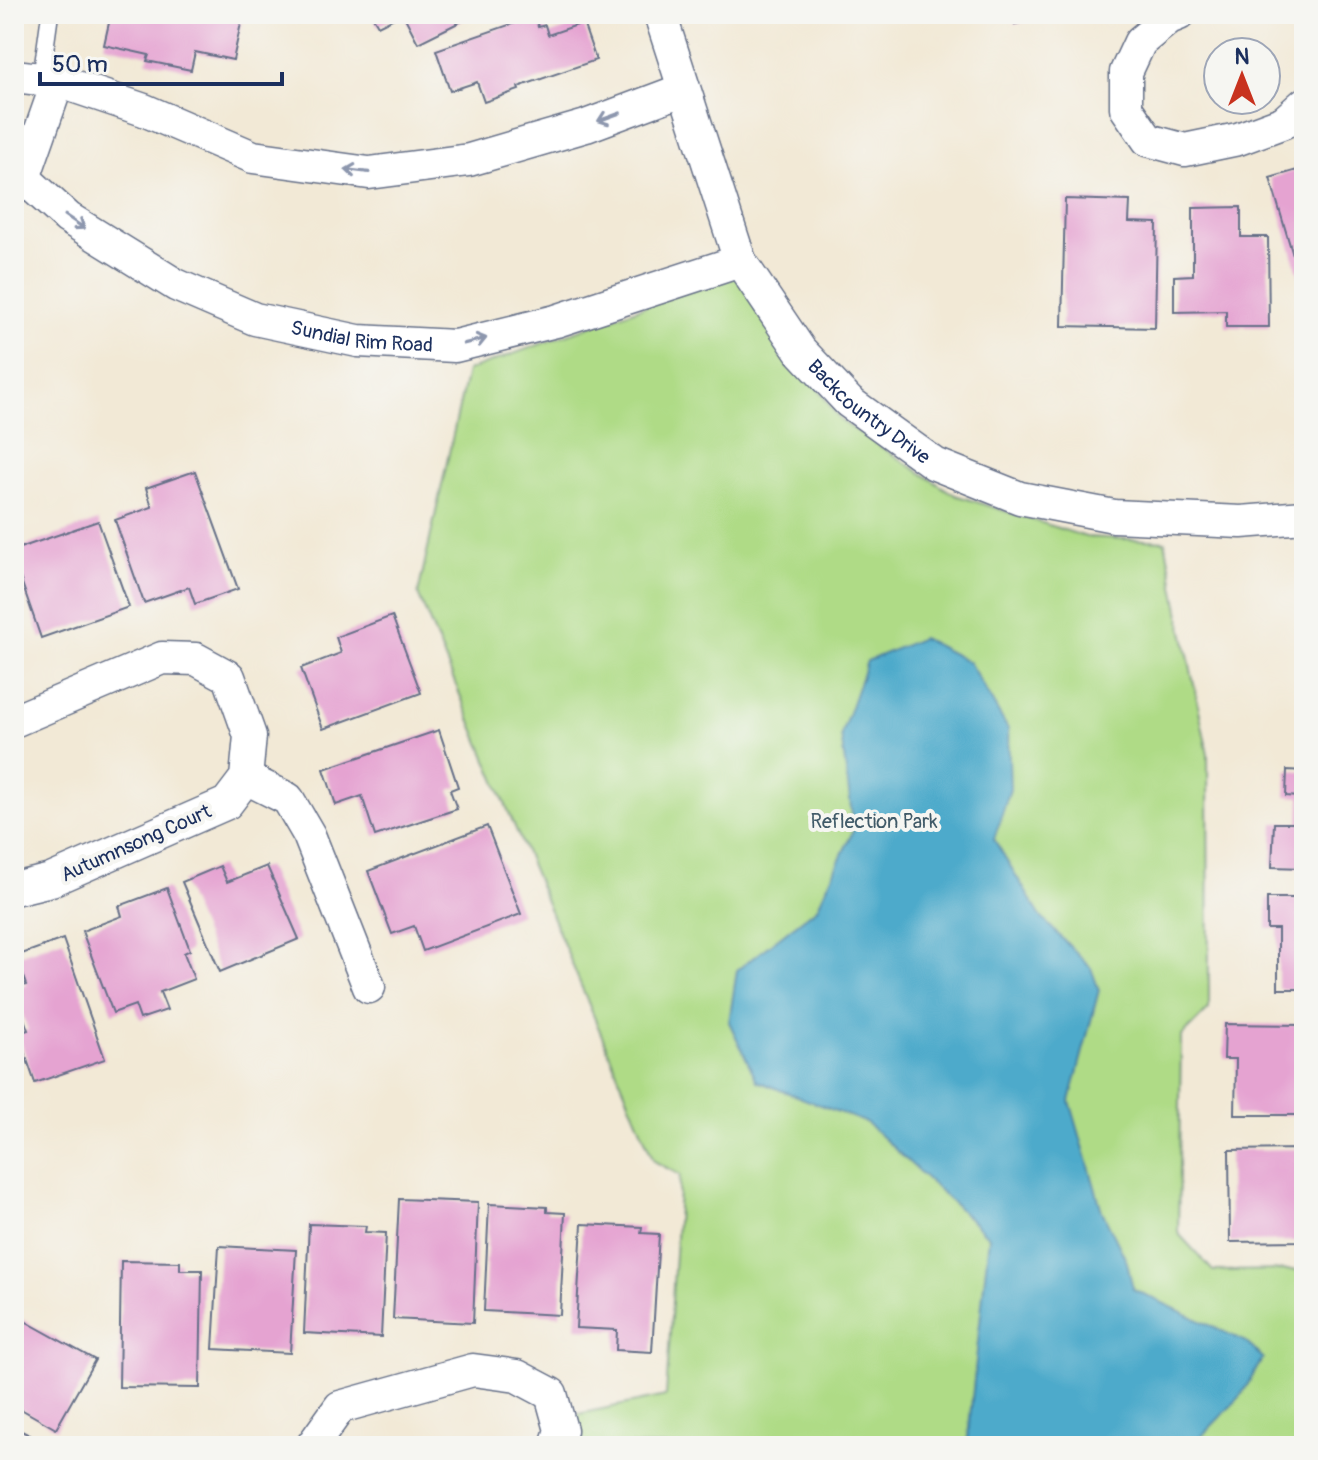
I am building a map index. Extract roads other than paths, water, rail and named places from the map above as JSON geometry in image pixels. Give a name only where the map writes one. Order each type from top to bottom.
[{"type":"street","name":"Backcountry Drive","points":[[660,14],[682,90],[740,261],[800,350],[841,394],[935,464],[1020,498],[1114,516],[1241,522],[1304,517]]},
{"type":"street","points":[[1179,14],[1169,18],[1140,42],[1126,72],[1126,108],[1148,140],[1185,150],[1238,139],[1284,122],[1304,104]]},
{"type":"street","points":[[19,176],[37,79],[144,110],[253,157],[369,173],[469,160],[586,126],[682,90]]},
{"type":"street","name":"Sundial Rim Road","points":[[19,176],[68,218],[176,285],[255,319],[358,341],[455,346],[556,321],[740,261]]},
{"type":"street","points":[[14,721],[162,658],[196,659],[229,677],[250,736],[246,778],[288,799],[309,835],[369,987]]},
{"type":"street","name":"Autumnsong Court","points":[[14,889],[51,880],[227,803],[246,778]]},
{"type":"street","points":[[312,1446],[340,1407],[473,1370],[517,1376],[551,1394],[561,1430],[556,1446]]},
{"type":"lane","points":[[37,79],[50,14]]},
{"type":"water","points":[[922,638],[969,662],[1008,729],[1010,789],[994,839],[1041,917],[1091,968],[1099,990],[1070,1101],[1102,1211],[1127,1262],[1133,1289],[1246,1342],[1263,1358],[1241,1396],[1192,1446],[967,1446],[989,1237],[867,1123],[757,1081],[729,1022],[737,970],[817,908],[854,829],[841,735],[867,661]]},
{"type":"park label","name":"Reflection Park","points":[[874,821]]}]
